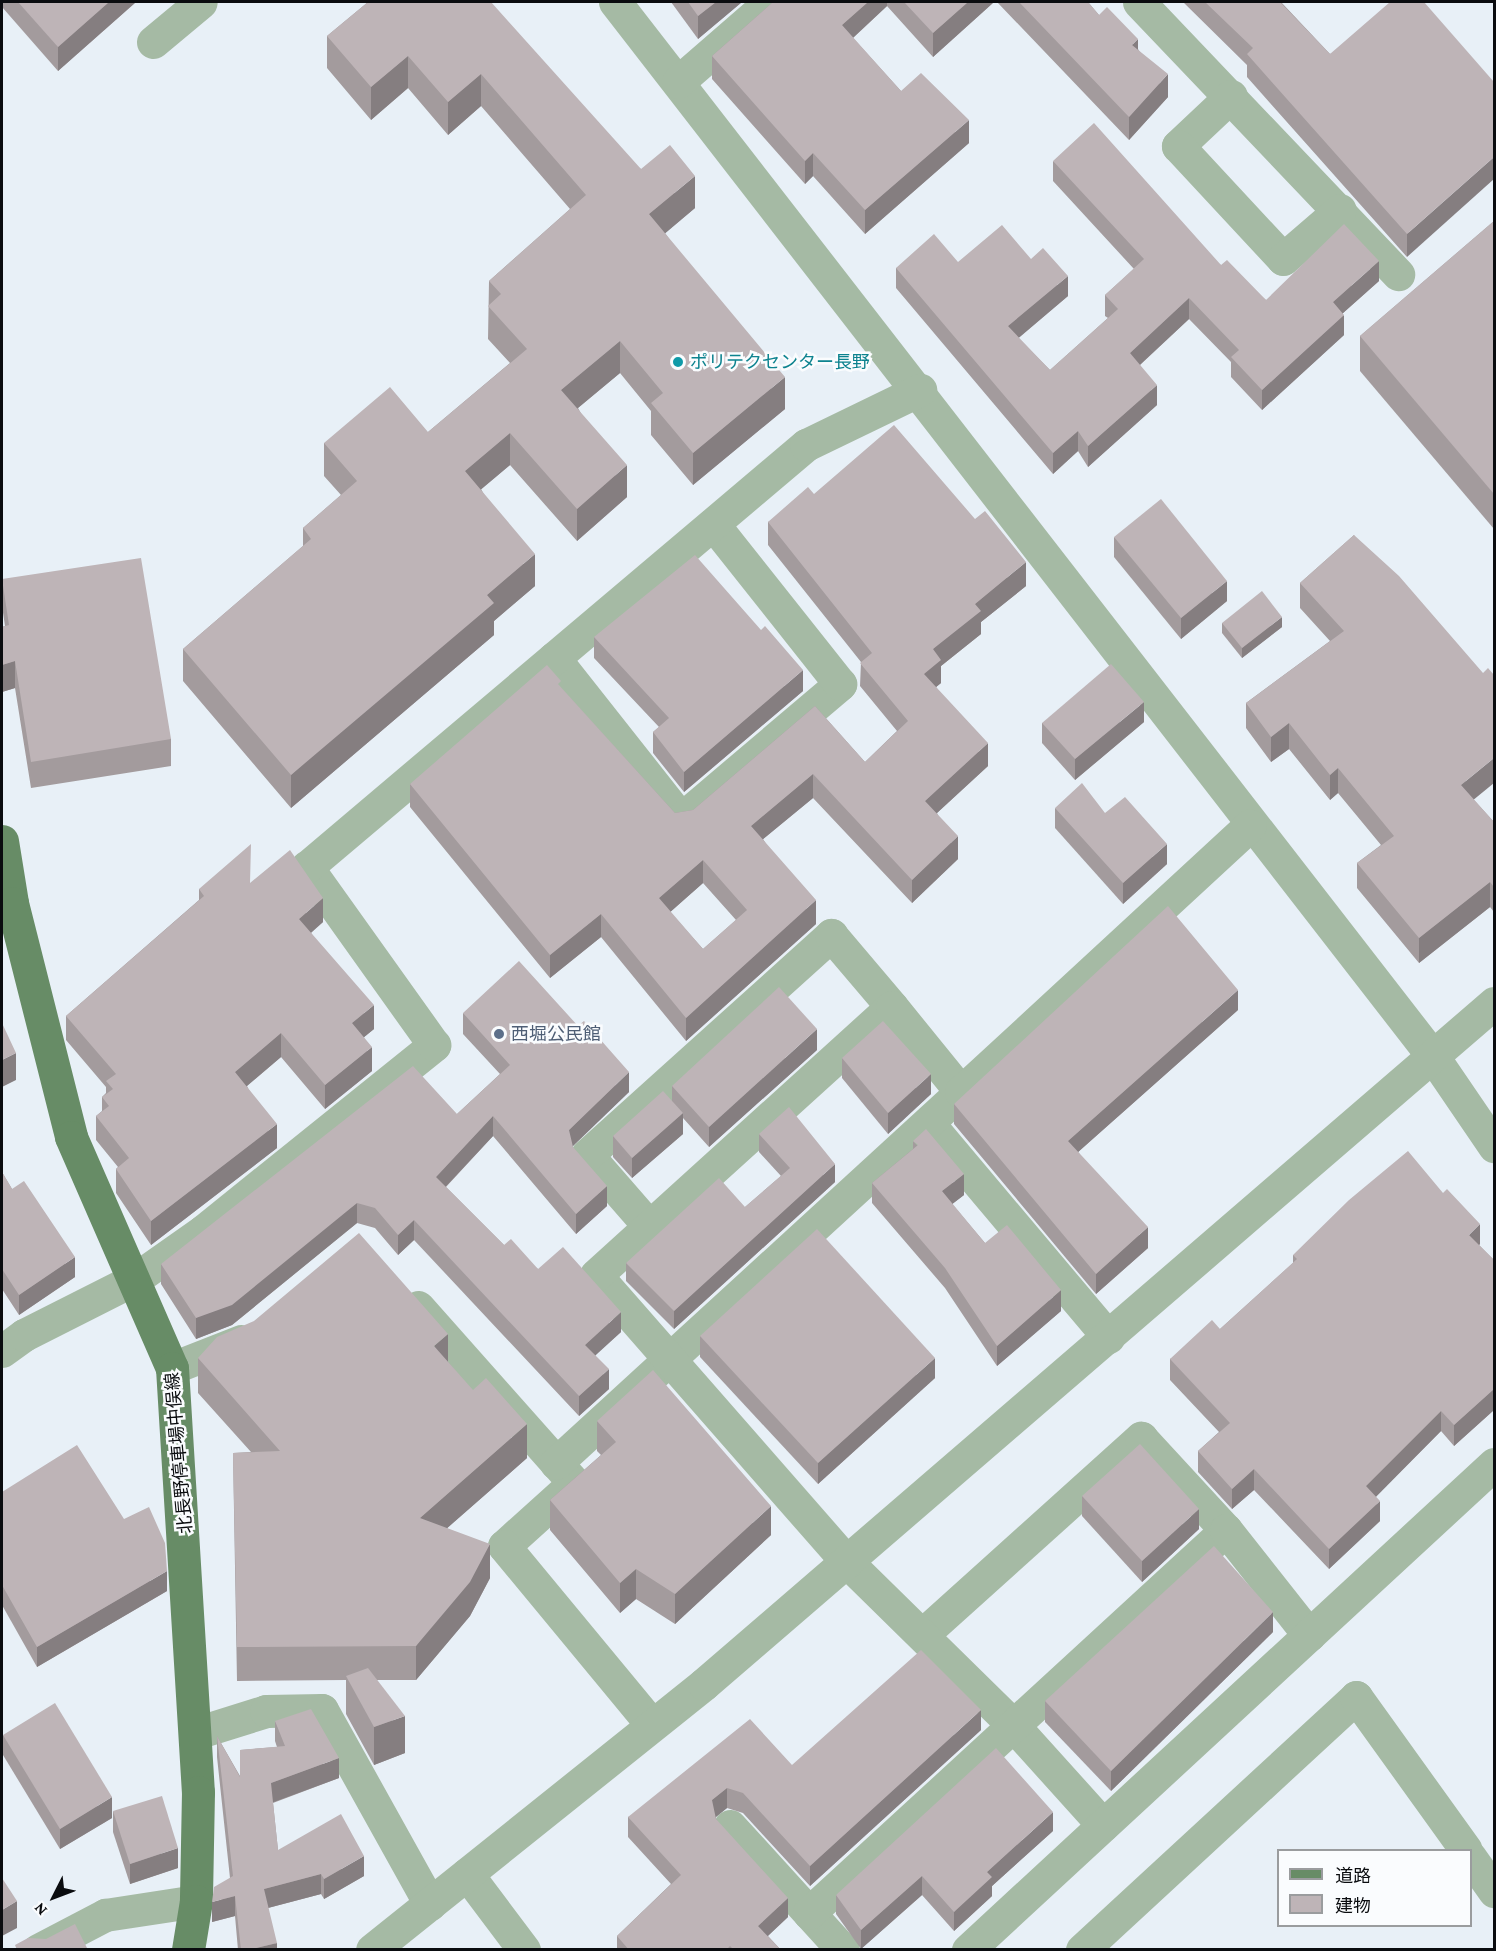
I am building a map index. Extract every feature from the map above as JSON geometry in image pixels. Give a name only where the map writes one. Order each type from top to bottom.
[{"type":"main road","name":"北長野停車場中俣線","points":[[2,841],[12,903],[71,1137],[172,1368],[196,1733],[196,1901],[188,1950]]},
{"type":"street","points":[[153,42],[201,2]]},
{"type":"street","points":[[615,2],[920,390],[1250,825],[1434,1058],[1494,1146]]},
{"type":"street","points":[[678,82],[770,2]]},
{"type":"street","points":[[1139,2],[1340,210],[1398,274]]},
{"type":"street","points":[[1231,96],[1178,146],[1283,259],[1340,210]]},
{"type":"street","points":[[2,1351],[24,1335],[135,1279],[434,1045],[307,867],[806,445],[920,390]]},
{"type":"street","points":[[554,658],[681,819],[840,684],[713,524]]},
{"type":"street","points":[[555,1463],[670,1360],[1250,825]]},
{"type":"street","points":[[649,1227],[587,1155],[831,935],[961,1092]]},
{"type":"street","points":[[372,1950],[652,1725],[847,1562],[1494,1004]]},
{"type":"street","points":[[892,1007],[596,1275],[847,1562],[1013,1725],[1103,1825]]},
{"type":"street","points":[[928,1123],[1108,1337]]},
{"type":"street","points":[[400,1286],[574,1483],[504,1546],[652,1725]]},
{"type":"street","points":[[172,1368],[242,1341],[270,1318]]},
{"type":"street","points":[[922,1635],[1141,1438],[1226,1530],[1309,1635]]},
{"type":"street","points":[[968,1950],[1494,1464]]},
{"type":"street","points":[[809,1913],[1226,1530]]},
{"type":"street","points":[[1082,1950],[1356,1697],[1465,1849]]},
{"type":"street","points":[[196,1733],[266,1711],[322,1710],[430,1904]]},
{"type":"street","points":[[730,1826],[843,1950]]},
{"type":"street","points":[[1472,1860],[1494,1891]]},
{"type":"street","points":[[466,1874],[524,1950]]},
{"type":"street","points":[[38,1950],[105,1915],[196,1901]]},
{"type":"building","points":[[18,2],[109,2],[58,47]]},
{"type":"building","points":[[368,2],[491,2],[641,169],[670,145],[695,176],[649,214],[785,377],[693,453],[651,403],[663,393],[620,341],[561,390],[627,465],[577,509],[510,433],[465,471],[535,554],[487,595],[494,603],[291,775],[183,649],[311,539],[303,528],[357,481],[324,443],[390,387],[428,432],[527,349],[488,306],[501,294],[489,281],[586,195],[481,74],[448,102],[408,56],[371,87],[327,36]]},
{"type":"building","points":[[688,2],[716,2],[698,16]]},
{"type":"building","points":[[773,2],[868,2],[842,25],[901,91],[921,73],[969,120],[865,210],[813,153],[805,161],[712,56]]},
{"type":"building","points":[[904,2],[968,2],[933,33]]},
{"type":"building","points":[[1019,2],[1088,2],[1099,15],[1107,7],[1138,39],[1132,45],[1168,74],[1129,117]]},
{"type":"building","points":[[1205,2],[1280,2],[1330,54],[1390,2],[1424,2],[1494,82],[1494,157],[1407,234],[1247,54],[1253,48]]},
{"type":"building","points":[[1094,123],[1221,265],[1227,260],[1266,300],[1344,224],[1379,261],[1333,302],[1344,315],[1262,390],[1231,357],[1239,350],[1189,298],[1130,353],[1157,385],[1088,446],[1078,431],[1053,453],[896,268],[934,234],[958,262],[1002,225],[1031,259],[1043,248],[1068,276],[1008,326],[1050,370],[1118,309],[1105,295],[1144,259],[1053,161]]},
{"type":"building","points":[[1494,221],[1494,494],[1360,336]]},
{"type":"building","points":[[894,425],[975,519],[985,511],[1026,562],[975,604],[981,611],[933,649],[941,660],[924,674],[988,743],[925,801],[958,836],[912,880],[813,774],[751,826],[816,900],[686,1018],[601,914],[550,955],[410,784],[547,665],[561,681],[558,684],[675,813],[693,810],[815,706],[865,762],[908,721],[860,663],[872,653],[768,522],[808,487],[814,494]],"holes":[[[703,860],[747,910],[703,949],[659,898]]]},
{"type":"building","points":[[1161,499],[1227,581],[1181,618],[1114,537]]},
{"type":"building","points":[[1354,535],[1399,576],[1483,673],[1488,668],[1494,675],[1494,758],[1461,785],[1494,822],[1494,887],[1490,882],[1419,938],[1357,863],[1394,836],[1338,768],[1330,775],[1289,723],[1271,737],[1246,703],[1344,631],[1300,583]]},
{"type":"building","points":[[695,555],[761,630],[765,626],[803,670],[684,772],[653,732],[669,718],[594,637]]},
{"type":"building","points":[[141,558],[171,739],[31,762],[15,661],[2,665],[2,627],[9,625],[2,579]]},
{"type":"building","points":[[1262,591],[1282,617],[1242,648],[1222,623]]},
{"type":"building","points":[[1111,664],[1144,702],[1075,759],[1042,723]]},
{"type":"building","points":[[1082,783],[1105,813],[1125,797],[1167,844],[1123,883],[1055,808]]},
{"type":"building","points":[[251,844],[250,883],[290,850],[323,898],[299,919],[374,1005],[352,1023],[372,1047],[325,1085],[281,1033],[235,1072],[277,1124],[151,1221],[116,1169],[129,1158],[96,1116],[109,1106],[102,1097],[113,1089],[106,1081],[116,1074],[66,1016],[204,896],[199,889]]},
{"type":"building","points":[[1168,906],[1238,990],[1068,1141],[1148,1227],[1096,1274],[954,1104]]},
{"type":"building","points":[[519,961],[578,1026],[584,1021],[629,1072],[569,1130],[573,1147],[607,1186],[576,1214],[493,1116],[436,1177],[504,1245],[511,1239],[538,1269],[563,1247],[621,1312],[585,1345],[609,1369],[579,1396],[414,1220],[398,1235],[375,1208],[357,1203],[232,1305],[196,1318],[161,1264],[413,1066],[457,1114],[510,1065],[463,1013]]},
{"type":"building","points":[[779,987],[817,1029],[709,1127],[672,1086]]},
{"type":"building","points":[[883,1021],[931,1074],[888,1113],[842,1058]]},
{"type":"building","points":[[2,1023],[16,1053],[2,1060]]},
{"type":"building","points":[[663,1091],[683,1113],[632,1158],[613,1136]]},
{"type":"building","points":[[789,1107],[835,1164],[674,1311],[626,1263],[719,1178],[745,1207],[790,1168],[759,1134]]},
{"type":"building","points":[[926,1129],[964,1174],[942,1191],[985,1243],[1007,1225],[1061,1290],[997,1346],[945,1268],[872,1183],[918,1145],[913,1141]]},
{"type":"building","points":[[1408,1151],[1443,1193],[1447,1189],[1480,1224],[1469,1235],[1494,1260],[1494,1389],[1454,1425],[1441,1411],[1366,1486],[1380,1501],[1329,1549],[1254,1469],[1232,1489],[1198,1451],[1230,1423],[1170,1359],[1212,1320],[1220,1329],[1297,1259],[1293,1255],[1349,1200]]},
{"type":"building","points":[[2,1172],[12,1189],[24,1181],[75,1257],[19,1295],[2,1269]]},
{"type":"building","points":[[817,1229],[935,1358],[818,1463],[700,1336]]},
{"type":"building","points":[[359,1233],[448,1334],[434,1346],[473,1390],[486,1378],[527,1424],[420,1518],[490,1544],[470,1582],[416,1646],[237,1647],[233,1453],[280,1451],[198,1358],[217,1337],[254,1321]]},
{"type":"building","points":[[653,1370],[771,1506],[675,1594],[636,1569],[620,1583],[550,1500],[616,1442],[597,1421]]},
{"type":"building","points":[[1140,1444],[1199,1509],[1142,1561],[1082,1496]]},
{"type":"building","points":[[77,1445],[124,1519],[149,1507],[165,1543],[167,1571],[37,1647],[2,1585],[2,1492]]},
{"type":"building","points":[[1214,1546],[1273,1612],[1111,1771],[1045,1701]]},
{"type":"building","points":[[921,1650],[981,1710],[810,1866],[743,1793],[727,1788],[712,1800],[716,1819],[788,1898],[758,1926],[781,1950],[734,1950],[730,1946],[726,1950],[629,1950],[617,1936],[681,1875],[628,1817],[750,1719],[792,1765]]},
{"type":"building","points":[[368,1668],[405,1716],[374,1727],[346,1676]]},
{"type":"building","points":[[55,1703],[112,1797],[60,1829],[3,1735]]},
{"type":"building","points":[[311,1709],[339,1758],[271,1783],[278,1850],[341,1814],[364,1856],[324,1879],[321,1874],[264,1889],[277,1943],[241,1950],[235,1896],[212,1902],[214,1887],[233,1876],[217,1736],[240,1777],[240,1750],[285,1746],[275,1721]]},
{"type":"building","points":[[996,1748],[1053,1812],[987,1872],[992,1877],[954,1912],[922,1876],[861,1930],[836,1895]]},
{"type":"building","points":[[162,1796],[178,1848],[130,1864],[113,1811]]},
{"type":"building","points":[[2,1878],[17,1901],[2,1910]]},
{"type":"building","points":[[75,1924],[88,1950],[17,1950],[15,1945],[28,1938],[46,1939]]},
{"type":"place","name":"ポリテクセンター長野","points":[[678,362]]},
{"type":"place","name":"西堀公民館","points":[[499,1034]]}]
